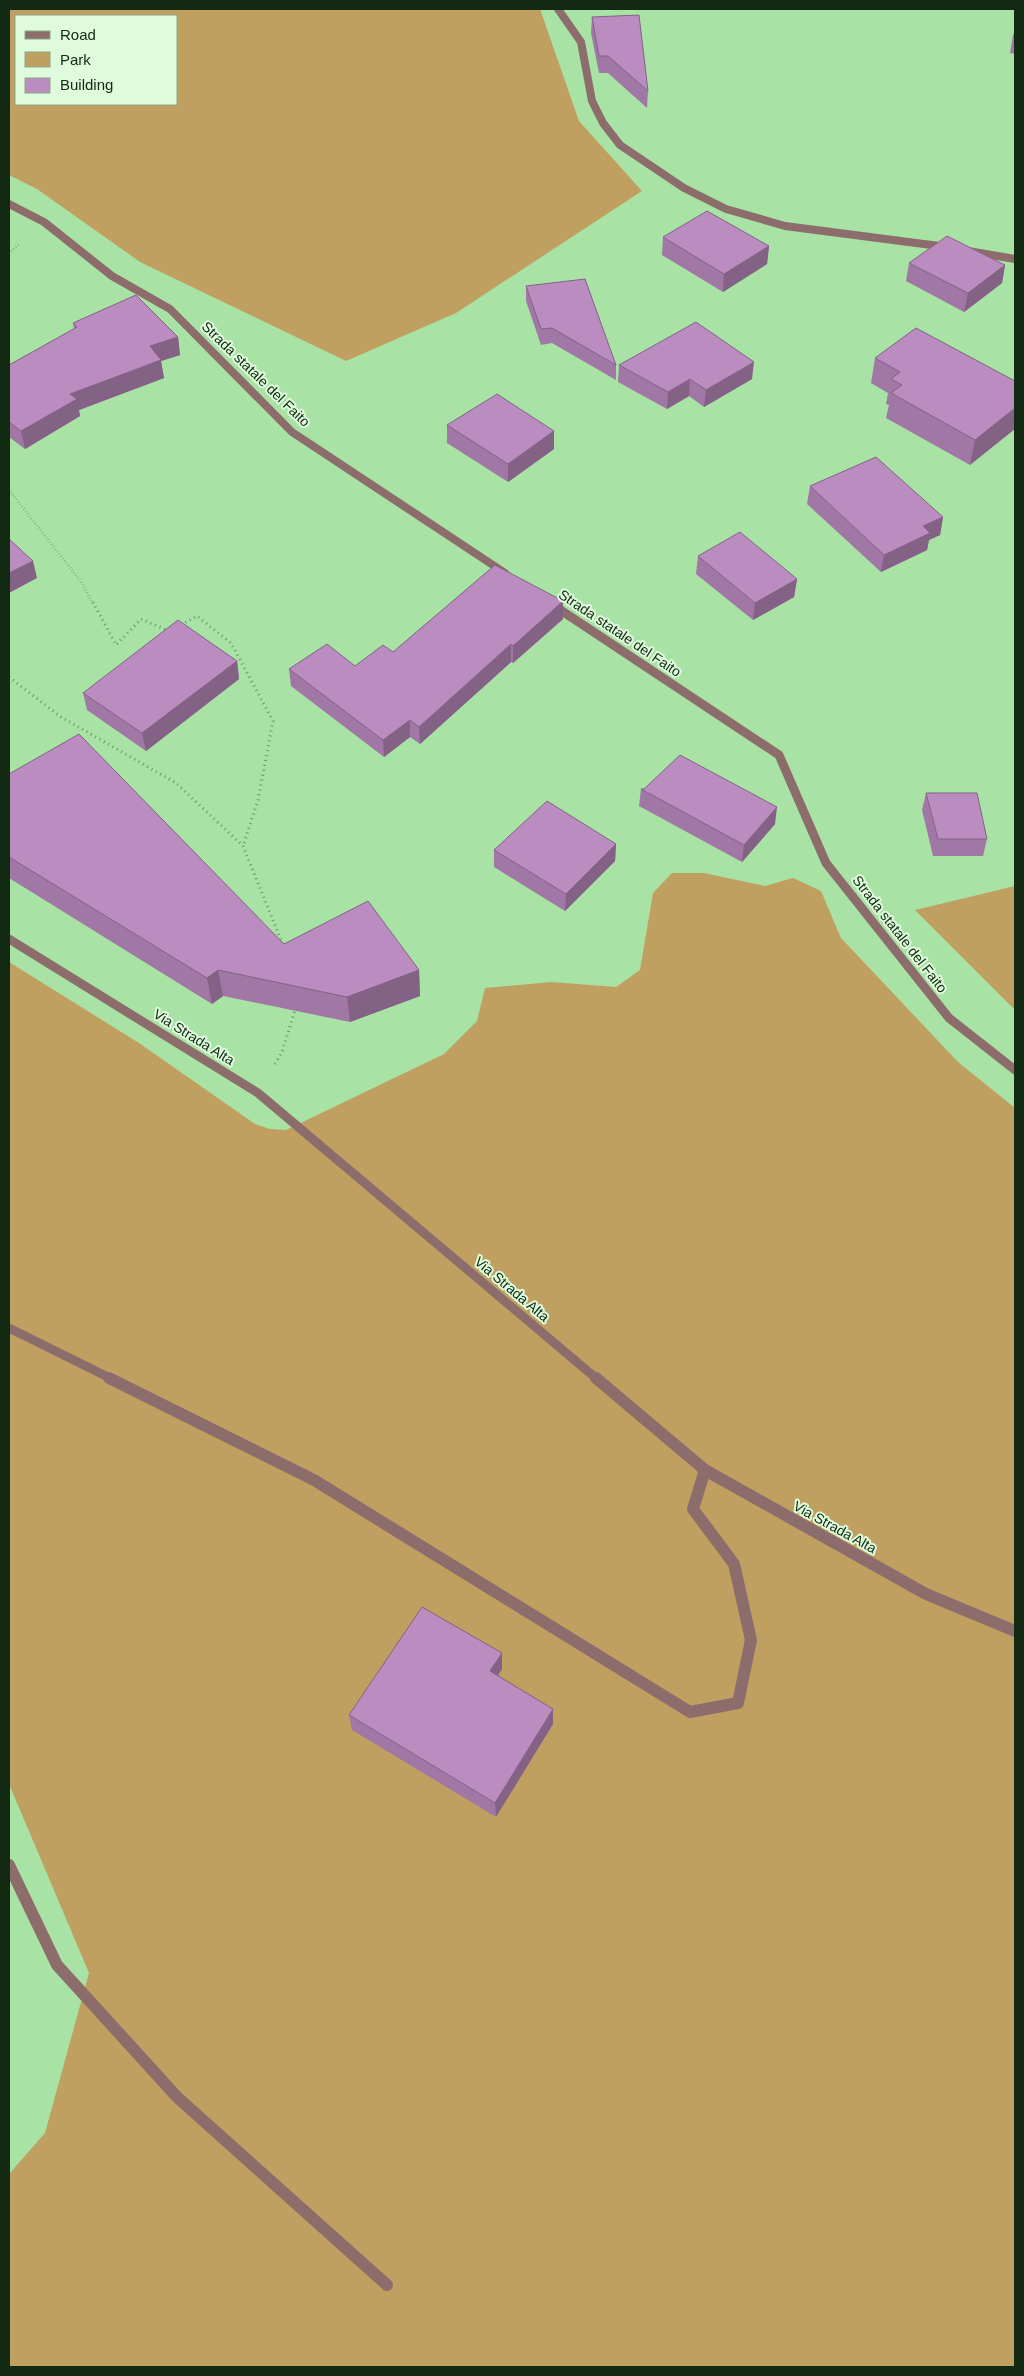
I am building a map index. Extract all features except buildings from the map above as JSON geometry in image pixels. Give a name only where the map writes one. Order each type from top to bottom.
[{"type":"street","points":[[558,9],[581,42],[592,101],[604,123],[620,145],[684,188],[726,209],[785,226],[910,241],[1015,259]]},
{"type":"street","name":"Strada statale del Faito","points":[[9,204],[44,222],[112,276],[170,309],[292,432],[514,579]]},
{"type":"street","name":"Strada statale del Faito","points":[[546,600],[779,755],[826,863],[949,1018],[1015,1070]]},
{"type":"street","name":"Via Strada Alta","points":[[9,939],[258,1093],[705,1470],[926,1594],[1015,1631]]},
{"type":"street","points":[[9,1328],[314,1480],[690,1712],[738,1703],[752,1640],[734,1564],[693,1509],[705,1470]]},
{"type":"street","points":[[9,1865],[57,1965],[177,2098],[387,2285]]},
{"type":"path","points":[[9,490],[82,583],[116,645],[140,619],[170,631],[197,616],[231,643],[273,721],[258,800],[242,846]]},
{"type":"path","points":[[9,677],[61,717],[176,783],[242,846],[286,951]]},
{"type":"path","points":[[258,1093],[282,1052],[296,1008],[294,998]]},
{"type":"green space","points":[[9,9],[540,9],[579,121],[642,191],[456,313],[346,361],[140,262],[37,189],[9,175]]},
{"type":"green space","points":[[672,873],[704,873],[765,886],[793,878],[821,891],[841,938],[958,1062],[1015,1108],[1015,2367],[9,2367],[9,2174],[45,2133],[89,1973],[9,1784],[9,962],[139,1043],[255,1124],[270,1129],[286,1130],[444,1054],[477,1021],[485,988],[551,982],[616,987],[640,970],[653,893]]},
{"type":"green space","points":[[1015,886],[1015,1010],[915,910]]}]
